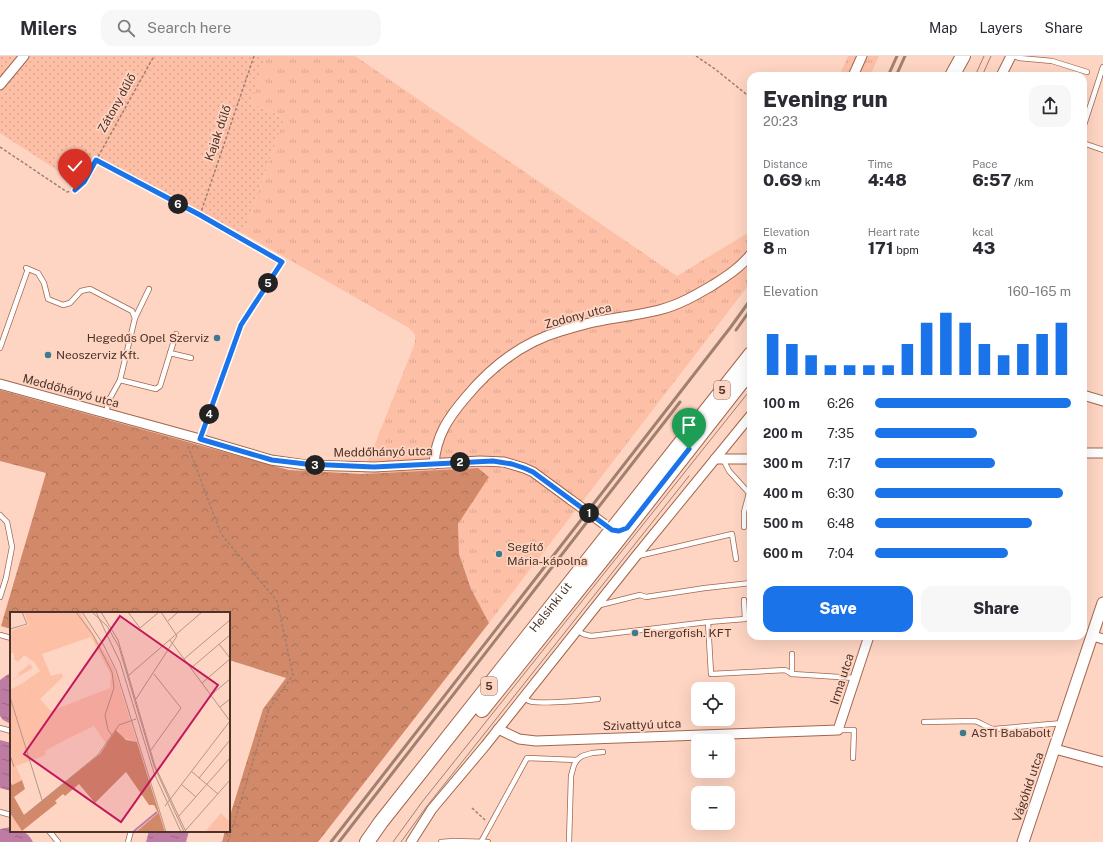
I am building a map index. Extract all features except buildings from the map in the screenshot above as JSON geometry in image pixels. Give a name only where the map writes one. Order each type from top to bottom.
[{"type":"main road","points":[[944,72],[952,56]]},
{"type":"main road","points":[[954,72],[963,56]]},
{"type":"main road","name":"Helsinki út","points":[[367,842],[608,527],[747,359]]},
{"type":"main road","name":"Helsinki út","points":[[379,842],[747,375]]},
{"type":"main road","points":[[608,527],[619,531],[627,528]]},
{"type":"main road","points":[[608,527],[614,537],[614,545]]},
{"type":"street","points":[[0,85],[24,56]]},
{"type":"street","points":[[855,72],[862,56]]},
{"type":"street","points":[[1003,72],[1011,56]]},
{"type":"street","name":"Zodony utca","points":[[434,464],[435,450],[438,439],[448,420],[471,391],[493,369],[516,351],[530,343],[560,331],[598,321],[660,310],[680,303],[724,278],[747,258]]},
{"type":"street","name":"Meddőhányó utca","points":[[0,384],[272,460],[306,464],[374,467],[486,461],[504,462],[533,472],[608,527]]},
{"type":"street","points":[[1087,396],[1103,400]]},
{"type":"street","points":[[411,842],[432,809],[578,630],[636,556],[719,459],[747,420]]},
{"type":"street","points":[[1087,453],[1103,453]]},
{"type":"street","points":[[719,459],[747,459]]},
{"type":"street","name":"Vágóhíd utca","points":[[1023,842],[1064,723],[1098,637],[1103,603]]},
{"type":"street","name":"Irma utca","points":[[838,730],[868,640]]},
{"type":"street","name":"Szivattyú utca","points":[[498,729],[519,739],[536,741],[838,730]]},
{"type":"street","points":[[1055,749],[1103,762]]},
{"type":"lane","points":[[1014,56],[1019,58],[1052,61],[1087,72]]},
{"type":"lane","points":[[1087,116],[1103,67]]},
{"type":"lane","points":[[1087,144],[1103,150]]},
{"type":"lane","points":[[0,348],[27,268],[38,273],[44,283],[48,299],[63,305],[70,303],[81,291],[90,289],[132,311],[135,318]]},
{"type":"lane","points":[[106,413],[109,400],[120,380],[135,318],[149,289]]},
{"type":"lane","points":[[120,380],[156,389],[160,386],[176,334]]},
{"type":"lane","points":[[170,353],[191,358]]},
{"type":"lane","points":[[719,459],[747,490]]},
{"type":"lane","points":[[744,527],[744,512],[747,502]]},
{"type":"lane","points":[[0,515],[7,522],[12,547],[6,578],[0,598]]},
{"type":"lane","points":[[636,556],[732,534],[736,559]]},
{"type":"lane","points":[[598,605],[640,595],[646,597],[747,583]]},
{"type":"lane","points":[[578,630],[583,634],[591,636],[745,619],[744,600]]},
{"type":"lane","points":[[708,622],[711,674],[784,670],[792,674],[855,678]]},
{"type":"lane","points":[[0,635],[10,638]]},
{"type":"lane","points":[[792,654],[792,674]]},
{"type":"lane","points":[[523,697],[530,702],[582,701],[598,699]]},
{"type":"lane","points":[[924,722],[975,721],[994,729],[1064,723]]},
{"type":"lane","points":[[0,728],[10,730]]},
{"type":"lane","points":[[838,730],[854,730],[854,758]]},
{"type":"lane","points":[[570,842],[573,768],[577,760],[582,756],[588,753],[603,752]]},
{"type":"lane","points":[[481,842],[527,758],[577,760]]},
{"type":"lane","points":[[0,812],[10,815]]},
{"type":"lane","points":[[50,832],[58,842]]},
{"type":"lane","points":[[128,842],[131,832]]},
{"type":"lane","points":[[441,842],[488,842]]},
{"type":"path","name":"Zátony dűlő","points":[[0,147],[67,192],[75,190],[84,182],[154,56]]},
{"type":"path","name":"Kajak dűlő","points":[[200,215],[254,56]]},
{"type":"path","points":[[696,56],[747,95]]},
{"type":"path","points":[[96,160],[200,215],[282,262],[241,325],[200,439]]},
{"type":"path","points":[[184,435],[221,534],[277,600],[293,675],[269,709],[228,842]]},
{"type":"path","points":[[472,808],[491,824]]},
{"type":"green space","points":[[0,56],[266,56],[251,103],[284,118],[244,234],[91,161],[77,183],[0,133]]},
{"type":"green space","points":[[266,56],[355,56],[677,276],[747,233],[747,287],[489,623],[471,589],[459,554],[458,524],[489,477],[478,468],[363,474],[415,343],[415,335],[409,328],[244,234],[284,118],[251,103]]},
{"type":"green space","points":[[848,56],[879,56],[872,72],[841,72]]},
{"type":"green space","points":[[0,390],[289,470],[363,474],[478,468],[489,477],[458,524],[459,554],[471,589],[489,623],[318,842],[222,842],[225,832],[230,832],[230,816],[263,709],[286,678],[230,660],[230,612],[10,612],[10,629],[1,626],[46,473],[0,461]]},
{"type":"water","points":[[10,674],[10,724],[3,720],[0,716],[0,680]]},
{"type":"water","points":[[0,740],[10,743],[10,791],[0,788]]},
{"type":"water","points":[[10,827],[10,832],[24,832],[33,842],[0,842],[0,829]]},
{"type":"water","points":[[149,832],[189,832],[186,842],[146,842]]},
{"type":"tram line","points":[[977,72],[984,56]]},
{"type":"tram line","points":[[984,72],[991,56]]},
{"type":"tram line","points":[[393,842],[422,802],[747,394]]},
{"type":"tram line","points":[[401,842],[427,806],[689,476]]},
{"type":"railway","points":[[890,72],[897,56]]},
{"type":"railway","points":[[898,72],[905,56]]},
{"type":"railway","points":[[331,842],[747,305]]},
{"type":"railway","points":[[736,330],[747,315]]},
{"type":"railway","points":[[339,842],[680,402]]},
{"type":"place","name":"Hegedűs Opel Szerviz","points":[[217,338]]},
{"type":"place","name":"Neoszerviz Kft.","points":[[48,355]]},
{"type":"place","name":"Segítő Mária-kápolna","points":[[499,554]]},
{"type":"place","name":"Energofish. KFT","points":[[635,633]]},
{"type":"place","name":"ASTI Bababolt","points":[[963,733]]},
{"type":"route","points":[[75,190],[84,182],[96,160],[200,215],[282,262],[241,325],[200,439],[272,460],[306,464],[374,467],[480,461],[504,462],[533,472],[612,530],[619,531],[627,528],[689,449]]}]
